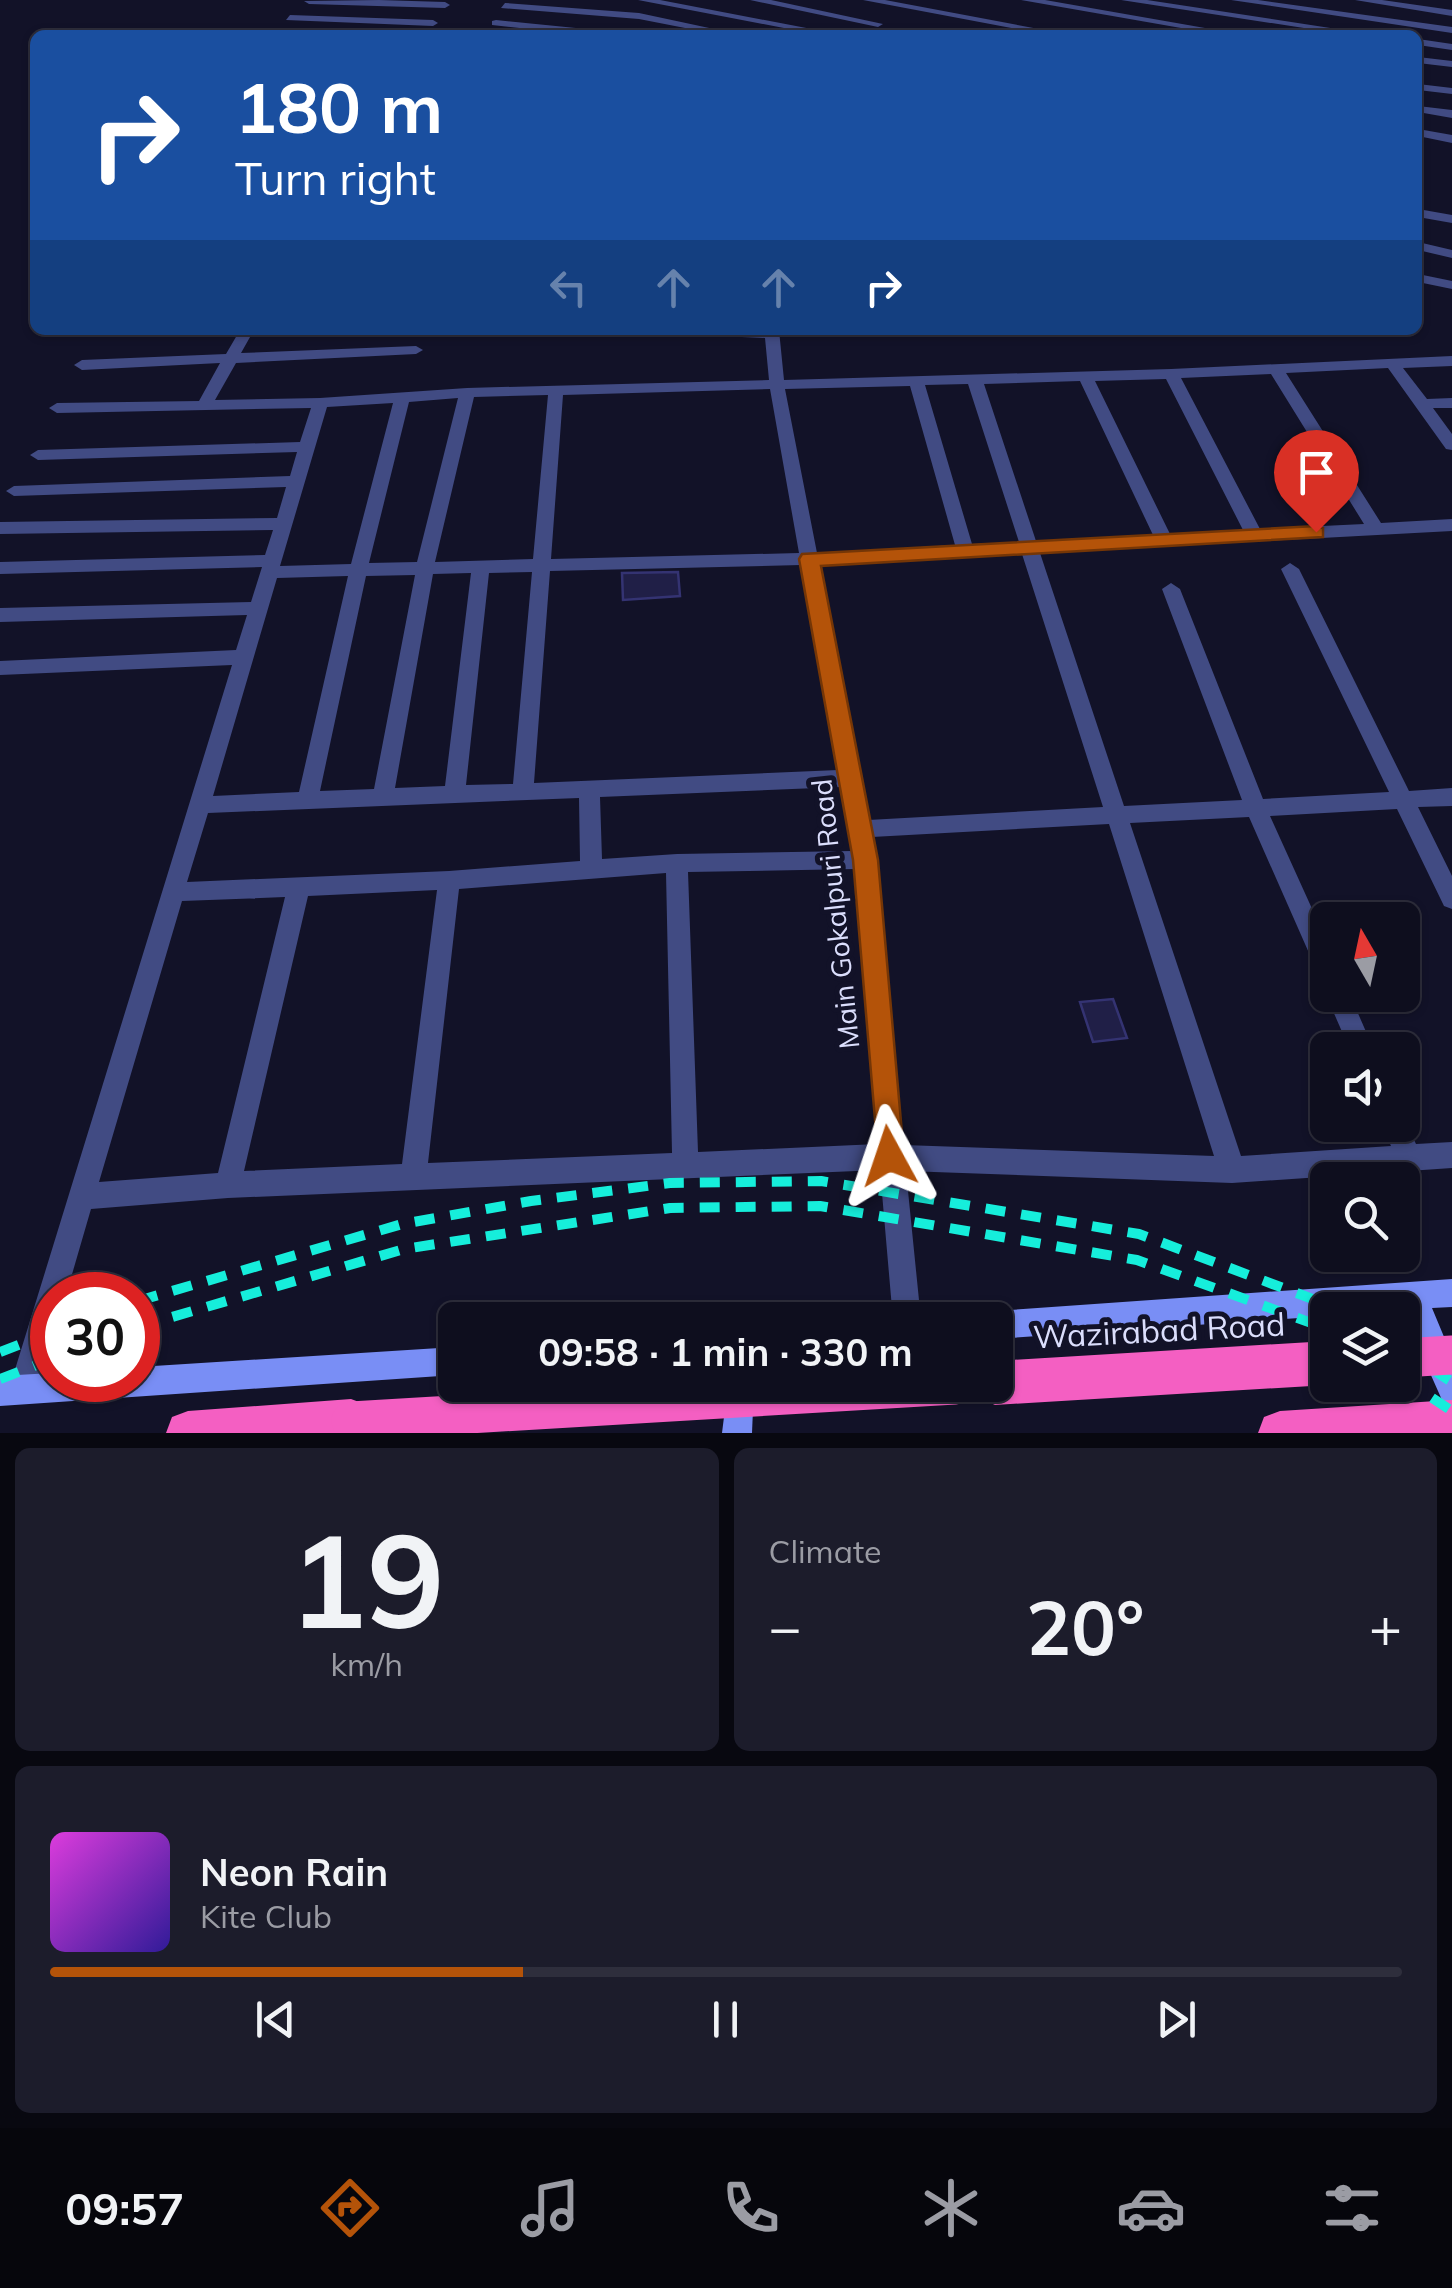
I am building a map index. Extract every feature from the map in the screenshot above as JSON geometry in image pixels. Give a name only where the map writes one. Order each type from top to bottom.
[{"type":"highway","points":[[1420,1357],[1452,1356]]},
{"type":"highway","name":"Wazirabad Road","points":[[1013,1381],[1310,1364]]},
{"type":"highway","points":[[188,1433],[683,1402]]},
{"type":"highway","points":[[1280,1433],[1452,1422]]},
{"type":"main road","points":[[1420,1297],[1452,1293]]},
{"type":"main road","points":[[1013,1324],[1310,1305]]},
{"type":"main road","points":[[1420,1313],[1452,1390]]},
{"type":"main road","points":[[12,1390],[438,1362]]},
{"type":"main road","points":[[737,1433],[740,1402]]},
{"type":"street","points":[[643,0],[810,30]]},
{"type":"street","points":[[755,0],[878,24]]},
{"type":"street","points":[[868,0],[1040,30]]},
{"type":"street","points":[[1026,0],[1209,30]]},
{"type":"street","points":[[1126,0],[1335,30]]},
{"type":"street","points":[[1236,0],[1412,30],[1452,30]]},
{"type":"street","points":[[1360,0],[1410,4],[1452,13]]},
{"type":"street","points":[[309,1],[446,2]]},
{"type":"street","points":[[428,30],[446,2]]},
{"type":"street","points":[[873,30],[895,2]]},
{"type":"street","points":[[491,30],[507,3],[640,16],[711,30]]},
{"type":"street","points":[[1410,4],[1412,30]]},
{"type":"street","points":[[290,18],[433,23]]},
{"type":"street","points":[[496,23],[566,30]]},
{"type":"street","points":[[1422,43],[1452,47]]},
{"type":"street","points":[[1422,60],[1452,64]]},
{"type":"street","points":[[1422,87],[1452,91]]},
{"type":"street","points":[[1422,110],[1452,114]]},
{"type":"street","points":[[1422,135],[1452,140]]},
{"type":"street","points":[[1422,214],[1452,219]]},
{"type":"street","points":[[1422,247],[1452,254]]},
{"type":"street","points":[[1422,279],[1452,285]]},
{"type":"street","points":[[204,405],[244,335]]},
{"type":"street","name":"Main Gokalpuri Road","points":[[772,335],[777,386],[861,829],[905,1302]]},
{"type":"street","points":[[82,365],[416,350]]},
{"type":"street","points":[[57,408],[320,403],[467,393],[1171,374],[1452,361]]},
{"type":"street","points":[[1392,362],[1450,440]]},
{"type":"street","points":[[1276,369],[1376,529]]},
{"type":"street","points":[[1171,374],[1255,536]]},
{"type":"street","points":[[1085,375],[1164,540]]},
{"type":"street","points":[[974,378],[1232,1170]]},
{"type":"street","points":[[916,381],[965,551]]},
{"type":"street","points":[[523,792],[556,391]]},
{"type":"street","points":[[383,797],[424,568],[467,393]]},
{"type":"street","points":[[308,800],[358,570],[403,396]]},
{"type":"street","points":[[12,1390],[81,1197],[320,403]]},
{"type":"street","points":[[1424,404],[1452,403]]},
{"type":"street","points":[[38,455],[306,447]]},
{"type":"street","points":[[14,491],[296,482]]},
{"type":"street","points":[[0,528],[284,524]]},
{"type":"street","points":[[0,568],[271,566],[358,570],[810,559],[1452,525]]},
{"type":"street","points":[[455,794],[482,567]]},
{"type":"street","points":[[1290,569],[1452,899]]},
{"type":"street","points":[[1171,589],[1256,808],[1310,930]]},
{"type":"street","points":[[0,616],[258,608]]},
{"type":"street","points":[[0,668],[243,658]]},
{"type":"street","points":[[198,805],[851,778]]},
{"type":"street","points":[[589,789],[591,869]]},
{"type":"street","points":[[861,829],[1452,797]]},
{"type":"street","points":[[173,892],[449,880],[677,863],[865,860]]},
{"type":"street","points":[[677,863],[684,1165]]},
{"type":"street","points":[[414,1178],[449,880]]},
{"type":"street","points":[[228,1185],[299,885]]},
{"type":"street","points":[[1402,1142],[1409,1158]]},
{"type":"street","points":[[81,1197],[228,1185],[889,1156],[1232,1170],[1452,1154]]},
{"type":"building","points":[[678,572],[680,596],[623,600],[622,573]]},
{"type":"building","points":[[1113,999],[1127,1038],[1093,1042],[1080,1002]]},
{"type":"railway","points":[[160,1295],[402,1224],[531,1201],[670,1183],[821,1181],[1139,1234],[1310,1298]]},
{"type":"railway","points":[[160,1321],[404,1249],[670,1208],[820,1206],[1137,1260],[1310,1322]]},
{"type":"railway","points":[[0,1352],[30,1340]]},
{"type":"railway","points":[[1420,1362],[1452,1382]]},
{"type":"railway","points":[[0,1379],[30,1367]]},
{"type":"railway","points":[[1420,1390],[1452,1411]]},
{"type":"route","points":[[889,1156],[861,829],[810,559],[1316,532]]}]
